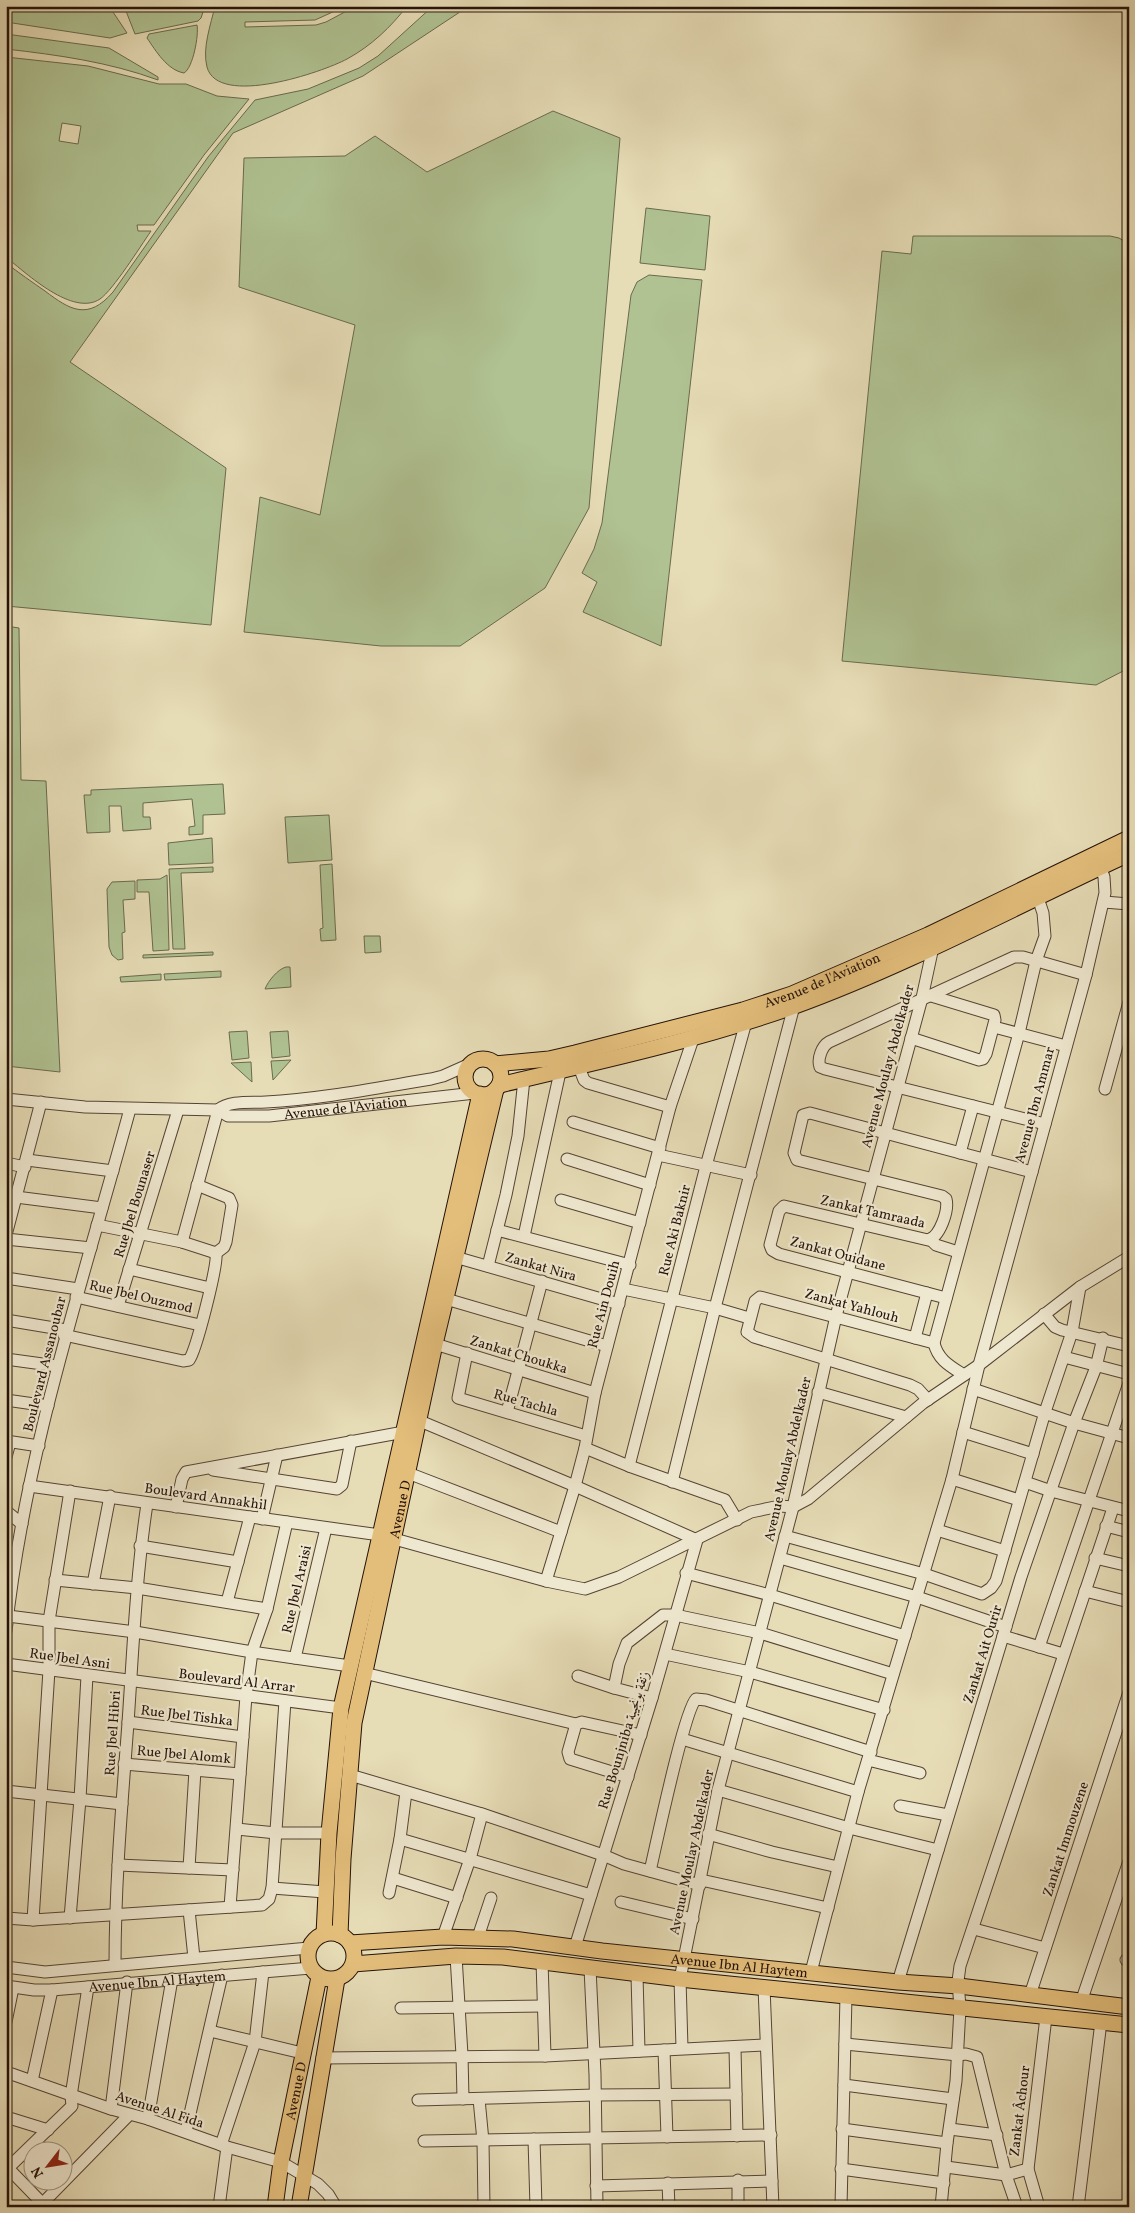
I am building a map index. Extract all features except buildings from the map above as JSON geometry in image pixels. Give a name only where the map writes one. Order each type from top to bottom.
[{"type":"main road","name":"Avenue de l'Aviation","points":[[497,1087],[746,1022],[794,1006],[933,947],[1098,860],[1129,838]]},
{"type":"main road","name":"Avenue de l'Aviation","points":[[1098,860],[1129,854]]},
{"type":"main road","name":"Avenue de l'Aviation","points":[[495,1064],[530,1062],[575,1053],[743,1010],[792,994],[1036,892]]},
{"type":"main road","points":[[480,1059],[485,1059],[495,1064],[500,1074],[497,1087],[486,1094],[478,1094],[467,1085],[465,1074],[470,1064],[480,1059]]},
{"type":"main road","name":"Avenue D","points":[[324,1934],[329,1833],[341,1708],[354,1646],[408,1473],[455,1257],[497,1087]]},
{"type":"main road","name":"Avenue D","points":[[345,1939],[343,1859],[354,1723],[369,1651],[404,1432],[478,1094]]},
{"type":"main road","points":[[354,1646],[369,1651]]},
{"type":"main road","points":[[324,1934],[345,1939],[354,1957],[350,1970],[337,1979],[325,1979],[315,1972],[308,1962],[309,1948],[318,1937],[324,1934]]},
{"type":"main road","name":"Avenue Ibn Al Haytem","points":[[345,1939],[443,1937],[513,1939],[575,1948],[898,1982],[959,1986],[1129,2007]]},
{"type":"main road","name":"Avenue Ibn Al Haytem","points":[[353,1964],[456,1956],[503,1957],[637,1975],[1129,2025]]},
{"type":"main road","name":"Avenue D","points":[[275,2207],[281,2162],[315,1972]]},
{"type":"main road","name":"Avenue D","points":[[299,2207],[322,2058],[337,1979]]},
{"type":"street","name":"Avenue Ibn Ammar","points":[[811,1972],[858,1792],[952,1479],[979,1364],[1086,975],[1104,902],[1105,885],[1098,860]]},
{"type":"street","points":[[964,1375],[944,1362],[937,1353],[934,1344],[1045,929],[1044,913],[1036,892]]},
{"type":"street","points":[[1104,902],[1129,904]]},
{"type":"street","name":"Avenue Moulay Abdelkader","points":[[682,2048],[680,1979],[718,1790],[793,1507],[825,1359],[848,1270],[911,1038],[925,997],[933,947]]},
{"type":"street","points":[[1045,1124],[821,1068],[818,1062],[823,1046],[829,1042],[1014,957],[1024,957],[1086,975]]},
{"type":"street","points":[[911,1038],[977,1059],[985,1057],[994,1027],[995,1017],[992,1014],[925,997]]},
{"type":"street","points":[[1105,1089],[1128,1005]]},
{"type":"street","points":[[672,1482],[715,1308],[794,1006]]},
{"type":"street","name":"Rue Aki Baknir","points":[[628,1466],[673,1300],[706,1166],[746,1022]]},
{"type":"street","points":[[994,1027],[1066,1046]]},
{"type":"street","name":"Rue Ain Douih","points":[[546,1582],[585,1448],[595,1393],[670,1107],[694,1036]]},
{"type":"street","name":"Avenue de l'Aviation","points":[[218,1110],[227,1104],[268,1102],[346,1093],[431,1079],[443,1076],[470,1064]]},
{"type":"street","points":[[579,1067],[584,1080],[588,1083],[670,1107]]},
{"type":"street","points":[[524,1236],[560,1072]]},
{"type":"street","points":[[488,1266],[518,1136],[524,1079]]},
{"type":"street","name":"Avenue de l'Aviation","points":[[6,1099],[130,1109],[218,1110],[228,1116],[269,1116],[478,1094]]},
{"type":"street","points":[[6,1235],[12,1201],[26,1164],[41,1102]]},
{"type":"street","points":[[960,1153],[973,1106]]},
{"type":"street","name":"Boulevard Assanoubar","points":[[6,1631],[7,1611],[29,1486],[57,1366],[130,1109]]},
{"type":"street","name":"Rue Jbel Bounaser","points":[[118,1306],[178,1110]]},
{"type":"street","points":[[182,1242],[218,1110]]},
{"type":"street","points":[[872,1180],[800,1161],[796,1158],[794,1154],[802,1117],[810,1113],[1032,1172]]},
{"type":"street","points":[[573,1122],[706,1166],[751,1175]]},
{"type":"street","points":[[567,1159],[650,1185]]},
{"type":"street","points":[[6,1163],[113,1171]]},
{"type":"street","name":"Zankat Tamraada","points":[[786,1206],[930,1240],[937,1233],[947,1205],[946,1199],[872,1180]]},
{"type":"street","points":[[198,1185],[229,1198],[232,1205],[226,1242],[224,1247],[216,1253]]},
{"type":"street","points":[[561,1200],[640,1223]]},
{"type":"street","points":[[12,1201],[102,1208]]},
{"type":"street","name":"Zankat Ouidane","points":[[786,1206],[779,1211],[770,1245],[772,1250],[779,1254],[848,1270],[946,1298]]},
{"type":"street","points":[[97,1225],[182,1242],[216,1253]]},
{"type":"street","points":[[497,1230],[630,1265]]},
{"type":"street","points":[[6,1239],[91,1248]]},
{"type":"street","points":[[930,1240],[936,1245],[958,1252]]},
{"type":"street","points":[[6,1320],[185,1362],[191,1357],[210,1288],[216,1253]]},
{"type":"street","name":"Zankat Nira","points":[[455,1257],[619,1304]]},
{"type":"street","points":[[793,1507],[818,1492],[906,1416],[979,1364],[1080,1287],[1129,1257]]},
{"type":"street","points":[[129,1269],[210,1288]]},
{"type":"street","name":"Rue Jbel Ouzmod","points":[[6,1278],[77,1293],[118,1306],[200,1325]]},
{"type":"street","points":[[507,1412],[542,1281]]},
{"type":"street","points":[[785,1536],[924,1574],[984,1594],[996,1581],[1045,1412],[1072,1332],[1080,1287]]},
{"type":"street","points":[[623,1289],[715,1308],[749,1318],[747,1332],[750,1336],[910,1385],[918,1389],[928,1400]]},
{"type":"street","points":[[915,1338],[927,1293]]},
{"type":"street","name":"Zankat Yahlouh","points":[[749,1318],[756,1298],[763,1297],[934,1344]]},
{"type":"street","points":[[446,1300],[607,1346]]},
{"type":"street","points":[[1044,1314],[1055,1326],[1129,1346]]},
{"type":"street","name":"Zankat Ait Ourir","points":[[898,1982],[1005,1631],[1074,1423],[1096,1367],[1103,1338]]},
{"type":"street","name":"Zankat Choukka","points":[[435,1344],[595,1393]]},
{"type":"street","name":"Rue Tachla","points":[[467,1354],[458,1398],[586,1436]]},
{"type":"street","points":[[1064,1357],[1096,1367],[1129,1374]]},
{"type":"street","points":[[6,1359],[57,1366]]},
{"type":"street","points":[[1040,1646],[1129,1383]]},
{"type":"street","points":[[973,1389],[1074,1423],[1129,1438]]},
{"type":"street","points":[[818,1392],[906,1416]]},
{"type":"street","points":[[6,1400],[48,1406]]},
{"type":"street","points":[[420,1422],[575,1486],[697,1540]]},
{"type":"street","points":[[176,1507],[184,1475],[189,1471],[404,1432]]},
{"type":"street","points":[[963,1432],[1033,1454]]},
{"type":"street","points":[[6,1457],[8,1441],[39,1446]]},
{"type":"street","points":[[207,1469],[271,1480],[339,1488],[342,1486],[351,1441]]},
{"type":"street","points":[[585,1448],[628,1466],[725,1500],[737,1520]]},
{"type":"street","points":[[227,1602],[238,1562],[271,1480],[277,1455]]},
{"type":"street","points":[[408,1473],[562,1532]]},
{"type":"street","points":[[952,1479],[1019,1500]]},
{"type":"street","points":[[1025,1482],[1113,1508],[1128,1509]]},
{"type":"street","name":"Boulevard Annakhil","points":[[29,1486],[110,1496],[147,1504],[387,1537],[546,1582],[585,1589],[593,1588],[697,1540],[751,1512],[793,1507]]},
{"type":"street","points":[[33,1920],[49,1670],[49,1621],[70,1491]]},
{"type":"street","points":[[94,1584],[110,1496]]},
{"type":"street","name":"Rue Jbel Hibri","points":[[115,1965],[115,1915],[124,1764],[140,1546],[147,1504]]},
{"type":"street","points":[[941,2207],[958,2055],[961,1962],[974,1928],[1113,1508]]},
{"type":"street","points":[[6,1511],[22,1524]]},
{"type":"street","points":[[230,1907],[246,1696],[252,1652],[267,1609],[287,1522]]},
{"type":"street","points":[[1106,1526],[1129,1532]]},
{"type":"street","name":"Rue Jbel Araisi","points":[[295,1658],[326,1528]]},
{"type":"street","points":[[936,1530],[1005,1550]]},
{"type":"street","name":"Rue Bounjniba زنقة بونجيبة","points":[[575,1948],[652,1698],[686,1573],[697,1540]]},
{"type":"street","points":[[140,1546],[238,1562]]},
{"type":"street","points":[[780,1558],[917,1597],[1064,1654]]},
{"type":"street","points":[[1096,1558],[1129,1566]]},
{"type":"street","points":[[686,1573],[770,1595],[905,1636]]},
{"type":"street","points":[[55,1580],[137,1588],[267,1609]]},
{"type":"street","points":[[1085,1591],[1129,1602]]},
{"type":"street","points":[[7,1611],[49,1621],[135,1632],[350,1666]]},
{"type":"street","points":[[614,1688],[626,1643],[663,1615],[675,1615],[760,1633],[893,1674]]},
{"type":"street","points":[[665,1654],[750,1672],[884,1710]]},
{"type":"street","name":"Rue Jbel Asni","points":[[6,1664],[130,1682]]},
{"type":"street","points":[[364,1673],[576,1724],[582,1722],[641,1734]]},
{"type":"street","points":[[70,1918],[80,1799],[87,1676]]},
{"type":"street","points":[[578,1676],[652,1698]]},
{"type":"street","name":"Boulevard Al Arrar","points":[[130,1682],[341,1708]]},
{"type":"street","name":"Zankat Immouzene","points":[[1030,1995],[1129,1692]]},
{"type":"street","points":[[650,1872],[682,1739],[692,1705],[696,1699],[706,1700],[740,1711],[920,1773]]},
{"type":"street","points":[[6,1918],[33,1920],[262,1905],[269,1899],[272,1888],[285,1701]]},
{"type":"street","name":"Rue Jbel Tishka","points":[[128,1722],[243,1737]]},
{"type":"street","points":[[576,1724],[568,1752],[570,1759],[628,1777]]},
{"type":"street","points":[[682,1739],[858,1792]]},
{"type":"street","name":"Rue Jbel Alomk","points":[[124,1764],[240,1774]]},
{"type":"street","points":[[189,1868],[195,1770]]},
{"type":"street","points":[[350,1774],[482,1814],[650,1872],[828,1908]]},
{"type":"street","points":[[718,1790],[849,1828],[938,1850]]},
{"type":"street","points":[[6,1791],[122,1804]]},
{"type":"street","points":[[389,1893],[400,1839],[406,1792]]},
{"type":"street","points":[[900,1806],[948,1815]]},
{"type":"street","points":[[443,1937],[470,1859],[482,1814]]},
{"type":"street","points":[[237,1829],[276,1833],[329,1833]]},
{"type":"street","points":[[708,1834],[772,1852],[838,1867]]},
{"type":"street","points":[[400,1839],[591,1895]]},
{"type":"street","points":[[1081,2002],[1129,1860]]},
{"type":"street","points":[[118,1865],[233,1870]]},
{"type":"street","points":[[393,1878],[457,1898]]},
{"type":"street","points":[[272,1888],[326,1892]]},
{"type":"street","points":[[478,1937],[491,1898]]},
{"type":"street","points":[[621,1902],[692,1919]]},
{"type":"street","points":[[189,1910],[194,1958]]},
{"type":"street","points":[[974,1928],[1045,1948]]},
{"type":"street","name":"Avenue Ibn Al Haytem","points":[[6,1967],[45,1972],[309,1948]]},
{"type":"street","points":[[456,1956],[463,2099]]},
{"type":"street","points":[[542,1961],[545,2056]]},
{"type":"street","points":[[590,1968],[597,2207]]},
{"type":"street","points":[[219,2207],[224,2146],[255,2042],[264,1972]]},
{"type":"street","name":"Avenue Ibn Al Haytem","points":[[10,1987],[52,1990],[127,1982],[264,1972],[315,1972]]},
{"type":"street","points":[[186,2131],[222,1975]]},
{"type":"street","points":[[637,1975],[639,2052]]},
{"type":"street","points":[[148,2119],[172,1979]]},
{"type":"street","points":[[110,2109],[127,1982]]},
{"type":"street","points":[[6,2022],[10,1987]]},
{"type":"street","points":[[88,1987],[71,2096],[72,2106],[9,2165],[40,2205],[129,2115]]},
{"type":"street","points":[[764,1987],[773,2207]]},
{"type":"street","points":[[32,2081],[52,1990]]},
{"type":"street","points":[[841,2207],[846,1996]]},
{"type":"street","points":[[401,2008],[543,2006]]},
{"type":"street","name":"Zankat Âchour","points":[[1039,2207],[1028,2169],[1046,2017]]},
{"type":"street","points":[[1078,2207],[1101,2022]]},
{"type":"street","points":[[210,2031],[302,2053]]},
{"type":"street","points":[[845,2044],[958,2055],[971,2054],[979,2061],[1006,2175],[1017,2207]]},
{"type":"street","points":[[322,2058],[462,2055],[545,2056],[765,2045]]},
{"type":"street","points":[[735,2048],[737,2136]]},
{"type":"street","points":[[664,2050],[667,2137]]},
{"type":"street","name":"Avenue Al Fida","points":[[6,2072],[110,2109],[148,2119],[224,2146],[281,2162],[304,2174],[323,2189],[336,2207]]},
{"type":"street","points":[[844,2085],[953,2099]]},
{"type":"street","points":[[418,2100],[595,2095],[736,2094]]},
{"type":"street","points":[[479,2099],[483,2141],[484,2207]]},
{"type":"street","points":[[6,2117],[48,2130]]},
{"type":"street","points":[[950,2129],[997,2135]]},
{"type":"street","points":[[842,2130],[947,2143]]},
{"type":"street","points":[[424,2141],[771,2135]]},
{"type":"street","points":[[534,2139],[536,2207]]},
{"type":"street","points":[[946,2167],[1006,2175],[1028,2169]]},
{"type":"street","points":[[841,2169],[944,2183]]},
{"type":"street","points":[[738,2180],[738,2207]]},
{"type":"street","points":[[596,2186],[772,2180]]},
{"type":"street","points":[[668,2184],[670,2207]]},
{"type":"green space","points":[[6,6],[109,6],[127,33],[110,38],[6,22]]},
{"type":"green space","points":[[124,6],[205,6],[198,21],[135,34]]},
{"type":"green space","points":[[215,6],[346,6],[315,20],[245,22],[245,27],[316,25],[326,22],[356,6],[407,6],[380,36],[347,59],[317,72],[272,83],[250,86],[230,85],[215,79],[207,67],[206,44]]},
{"type":"green space","points":[[433,6],[469,6],[363,76],[233,133],[70,362],[226,468],[211,625],[6,606],[6,263],[54,298],[71,307],[79,310],[95,307],[113,292],[208,157],[255,100],[308,89],[359,68],[378,56]]},
{"type":"green space","points":[[197,25],[195,51],[190,65],[184,73],[167,64],[147,38],[149,34]]},
{"type":"green space","points":[[6,34],[109,48],[158,77],[158,80],[102,64],[6,49]]},
{"type":"green space","points":[[6,57],[88,66],[159,84],[186,84],[217,96],[249,99],[204,155],[154,225],[137,225],[138,231],[151,231],[119,278],[100,299],[89,303],[64,298],[38,283],[6,257]],"holes":[[[62,123],[81,126],[78,144],[59,141]]]},
{"type":"green space","points":[[553,111],[620,138],[589,508],[545,588],[460,646],[381,646],[244,632],[260,497],[320,515],[355,325],[239,287],[244,158],[345,156],[375,136],[427,172]]},
{"type":"green space","points":[[646,208],[710,216],[705,270],[640,263]]},
{"type":"green space","points":[[913,236],[1110,236],[1119,238],[1129,244],[1129,668],[1096,685],[842,661],[882,251],[911,254]]},
{"type":"green space","points":[[649,275],[702,280],[661,646],[583,612],[597,582],[582,573],[594,549],[602,523],[631,295],[637,282]]},
{"type":"green space","points":[[6,626],[19,628],[21,780],[46,781],[60,1072],[6,1066]]},
{"type":"green space","points":[[223,784],[225,814],[203,815],[203,834],[189,835],[189,827],[195,826],[192,799],[143,803],[143,817],[150,817],[151,829],[123,831],[121,806],[109,806],[110,832],[87,833],[84,795],[91,795],[91,790]]},
{"type":"green space","points":[[329,815],[332,860],[288,863],[285,817]]},
{"type":"green space","points":[[212,838],[213,863],[169,865],[168,843]]},
{"type":"green space","points":[[332,864],[336,940],[321,941],[320,929],[323,928],[320,865]]},
{"type":"green space","points":[[213,867],[213,872],[181,873],[185,949],[173,949],[169,869]]},
{"type":"green space","points":[[167,875],[169,950],[153,951],[149,892],[137,892],[137,880],[160,879]]},
{"type":"green space","points":[[135,881],[135,899],[123,900],[125,932],[122,933],[123,959],[118,960],[112,955],[109,947],[107,889],[112,882]]},
{"type":"green space","points":[[364,936],[380,936],[381,952],[365,953]]},
{"type":"green space","points":[[213,952],[213,955],[143,958],[143,955]]},
{"type":"green space","points":[[290,967],[291,987],[265,989],[268,982],[280,970]]},
{"type":"green space","points":[[221,971],[221,977],[165,980],[164,974]]},
{"type":"green space","points":[[161,974],[161,980],[121,982],[120,977]]},
{"type":"green space","points":[[247,1031],[249,1058],[232,1060],[229,1032]]},
{"type":"green space","points":[[288,1031],[290,1056],[272,1058],[270,1032]]},
{"type":"green space","points":[[291,1060],[273,1080],[271,1061]]},
{"type":"green space","points":[[251,1062],[252,1082],[231,1063]]}]
